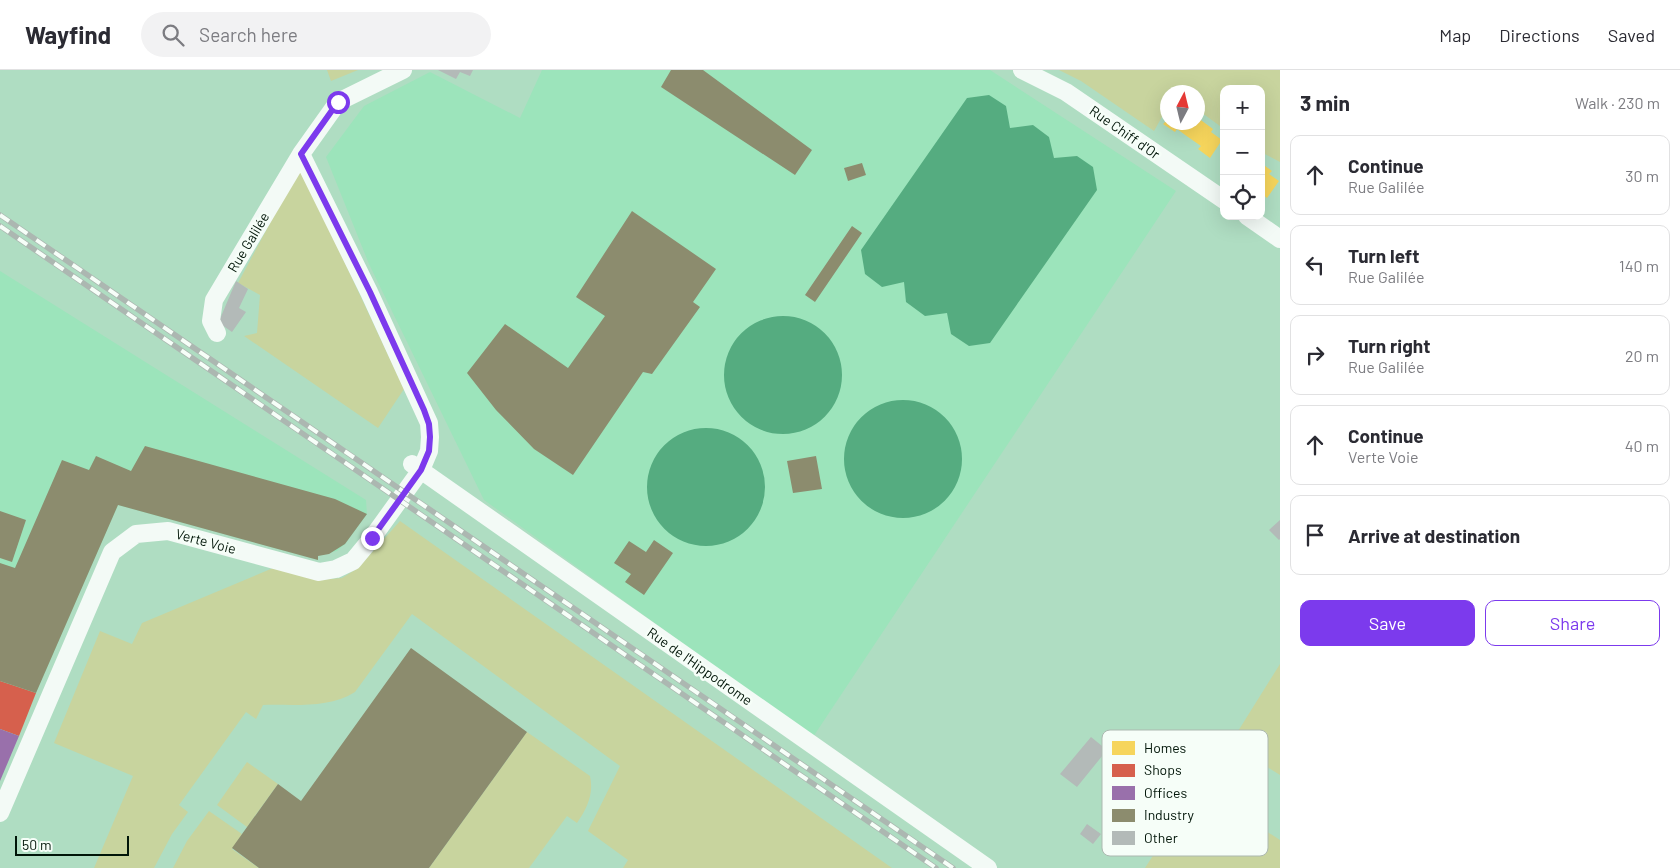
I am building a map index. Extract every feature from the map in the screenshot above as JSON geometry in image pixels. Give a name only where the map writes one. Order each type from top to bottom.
[{"type":"street","name":"Rue Galilée","points":[[216,333],[211,321],[214,300],[301,154],[338,102],[403,70]]},
{"type":"street","name":"Rue Chiff d'Or","points":[[1022,70],[1066,92],[1220,197]]},
{"type":"street","points":[[301,154],[370,292],[429,424],[429,451],[416,467]]},
{"type":"street","points":[[1253,220],[1280,239]]},
{"type":"street","name":"Verte Voie","points":[[0,814],[112,552],[136,534],[168,531],[319,572],[336,569],[353,561],[372,538],[416,467]]},
{"type":"street","name":"Rue de l'Hippodrome","points":[[416,467],[988,868]]},
{"type":"shaded area","points":[[327,70],[358,70],[331,81]]},
{"type":"shaded area","points":[[542,70],[990,70],[1176,191],[813,737],[484,500],[369,264],[326,157],[364,106],[430,72],[520,118]]},
{"type":"shaded area","points":[[1059,70],[1280,70],[1280,162],[1265,154],[1265,85],[1220,85],[1220,126],[1205,115],[1205,85],[1160,85],[1160,120],[1154,131],[1081,81]]},
{"type":"shaded area","points":[[989,95],[1006,106],[1010,128],[1033,125],[1049,137],[1054,158],[1077,156],[1093,167],[1097,190],[990,343],[969,346],[951,334],[947,313],[925,316],[906,302],[904,282],[882,287],[865,274],[861,250],[967,98]]},
{"type":"shaded area","points":[[300,167],[404,389],[378,428],[244,336],[257,333],[260,295],[238,283]]},
{"type":"shaded area","points":[[0,271],[366,500],[367,514],[345,544],[337,551],[318,556],[318,560],[118,505],[0,781]]},
{"type":"shaded area","points":[[783,316],[806,320],[825,333],[838,352],[842,375],[838,398],[825,417],[806,430],[783,434],[760,430],[741,417],[728,398],[724,375],[728,352],[741,333],[760,320]]},
{"type":"shaded area","points":[[903,400],[926,404],[945,417],[958,436],[962,459],[958,482],[945,501],[926,514],[903,518],[880,514],[861,501],[848,482],[844,459],[848,436],[861,417],[880,404]]},
{"type":"shaded area","points":[[706,428],[729,432],[748,445],[761,464],[765,487],[761,510],[748,529],[729,542],[706,546],[683,542],[664,529],[651,510],[647,487],[651,464],[664,445],[683,432]]},
{"type":"shaded area","points":[[400,521],[892,868],[623,868],[628,860],[588,831],[620,766],[412,614],[355,692],[334,701],[322,703],[263,705],[256,719],[246,712],[179,805],[188,812],[172,834],[154,868],[94,868],[133,776],[54,743],[100,631],[132,644],[142,623],[273,568],[318,580],[342,578],[358,568]]},
{"type":"shaded area","points":[[1280,664],[1280,775],[1268,768],[1268,730],[1239,730]]},
{"type":"shaded area","points":[[527,732],[590,776],[591,789],[589,801],[577,823],[567,816],[529,868],[429,868]]},
{"type":"shaded area","points":[[247,762],[278,784],[247,827],[217,805]]},
{"type":"shaded area","points":[[209,811],[242,834],[232,849],[259,868],[173,868],[187,841]]},
{"type":"shaded area","points":[[1268,832],[1280,840],[1280,868],[1145,868],[1153,856],[1268,856]]},
{"type":"building: Homes","points":[[1205,123],[1213,129],[1211,132],[1220,139],[1220,143],[1210,158],[1198,149],[1201,146],[1178,130],[1205,130]]},
{"type":"building: Homes","points":[[1265,166],[1272,171],[1269,174],[1279,181],[1267,198],[1265,196]]},
{"type":"building: Shops","points":[[0,681],[36,693],[19,736],[0,729]]},
{"type":"building: Offices","points":[[0,729],[19,736],[0,781]]},
{"type":"building: Industry","points":[[671,70],[703,70],[812,150],[795,175],[661,87]]},
{"type":"building: Industry","points":[[862,163],[866,175],[848,181],[844,168]]},
{"type":"building: Industry","points":[[632,211],[716,269],[693,302],[700,307],[652,374],[643,372],[573,475],[534,449],[496,410],[467,373],[505,324],[568,368],[605,316],[576,297]]},
{"type":"building: Industry","points":[[852,226],[862,233],[815,302],[805,295]]},
{"type":"building: Industry","points":[[145,446],[335,499],[367,514],[345,544],[329,554],[318,556],[318,560],[118,505],[36,693],[0,681],[0,563],[15,568],[62,460],[89,470],[96,456],[131,471]]},
{"type":"building: Industry","points":[[816,456],[822,489],[793,493],[787,461]]},
{"type":"building: Industry","points":[[0,511],[26,520],[12,562],[0,558]]},
{"type":"building: Industry","points":[[654,540],[673,553],[644,595],[625,582],[631,574],[614,563],[629,541],[646,552]]},
{"type":"building: Industry","points":[[411,648],[527,732],[429,868],[259,868],[232,848],[278,784],[301,801]]},
{"type":"building: Other","points":[[438,70],[473,70],[470,76],[460,72],[456,79]]},
{"type":"building: Other","points":[[236,281],[248,289],[239,308],[246,312],[232,332],[222,325],[220,319]]},
{"type":"building: Other","points":[[1280,520],[1280,539],[1279,540],[1269,530]]},
{"type":"building: Other","points":[[1091,737],[1102,746],[1102,756],[1077,787],[1060,774]]},
{"type":"building: Other","points":[[1087,824],[1101,834],[1093,844],[1080,834]]},
{"type":"railway","points":[[0,215],[953,868]]},
{"type":"railway","points":[[0,226],[936,868]]},
{"type":"route","points":[[338,102],[301,154],[370,292],[429,424],[429,451],[421,470],[372,538]]}]
